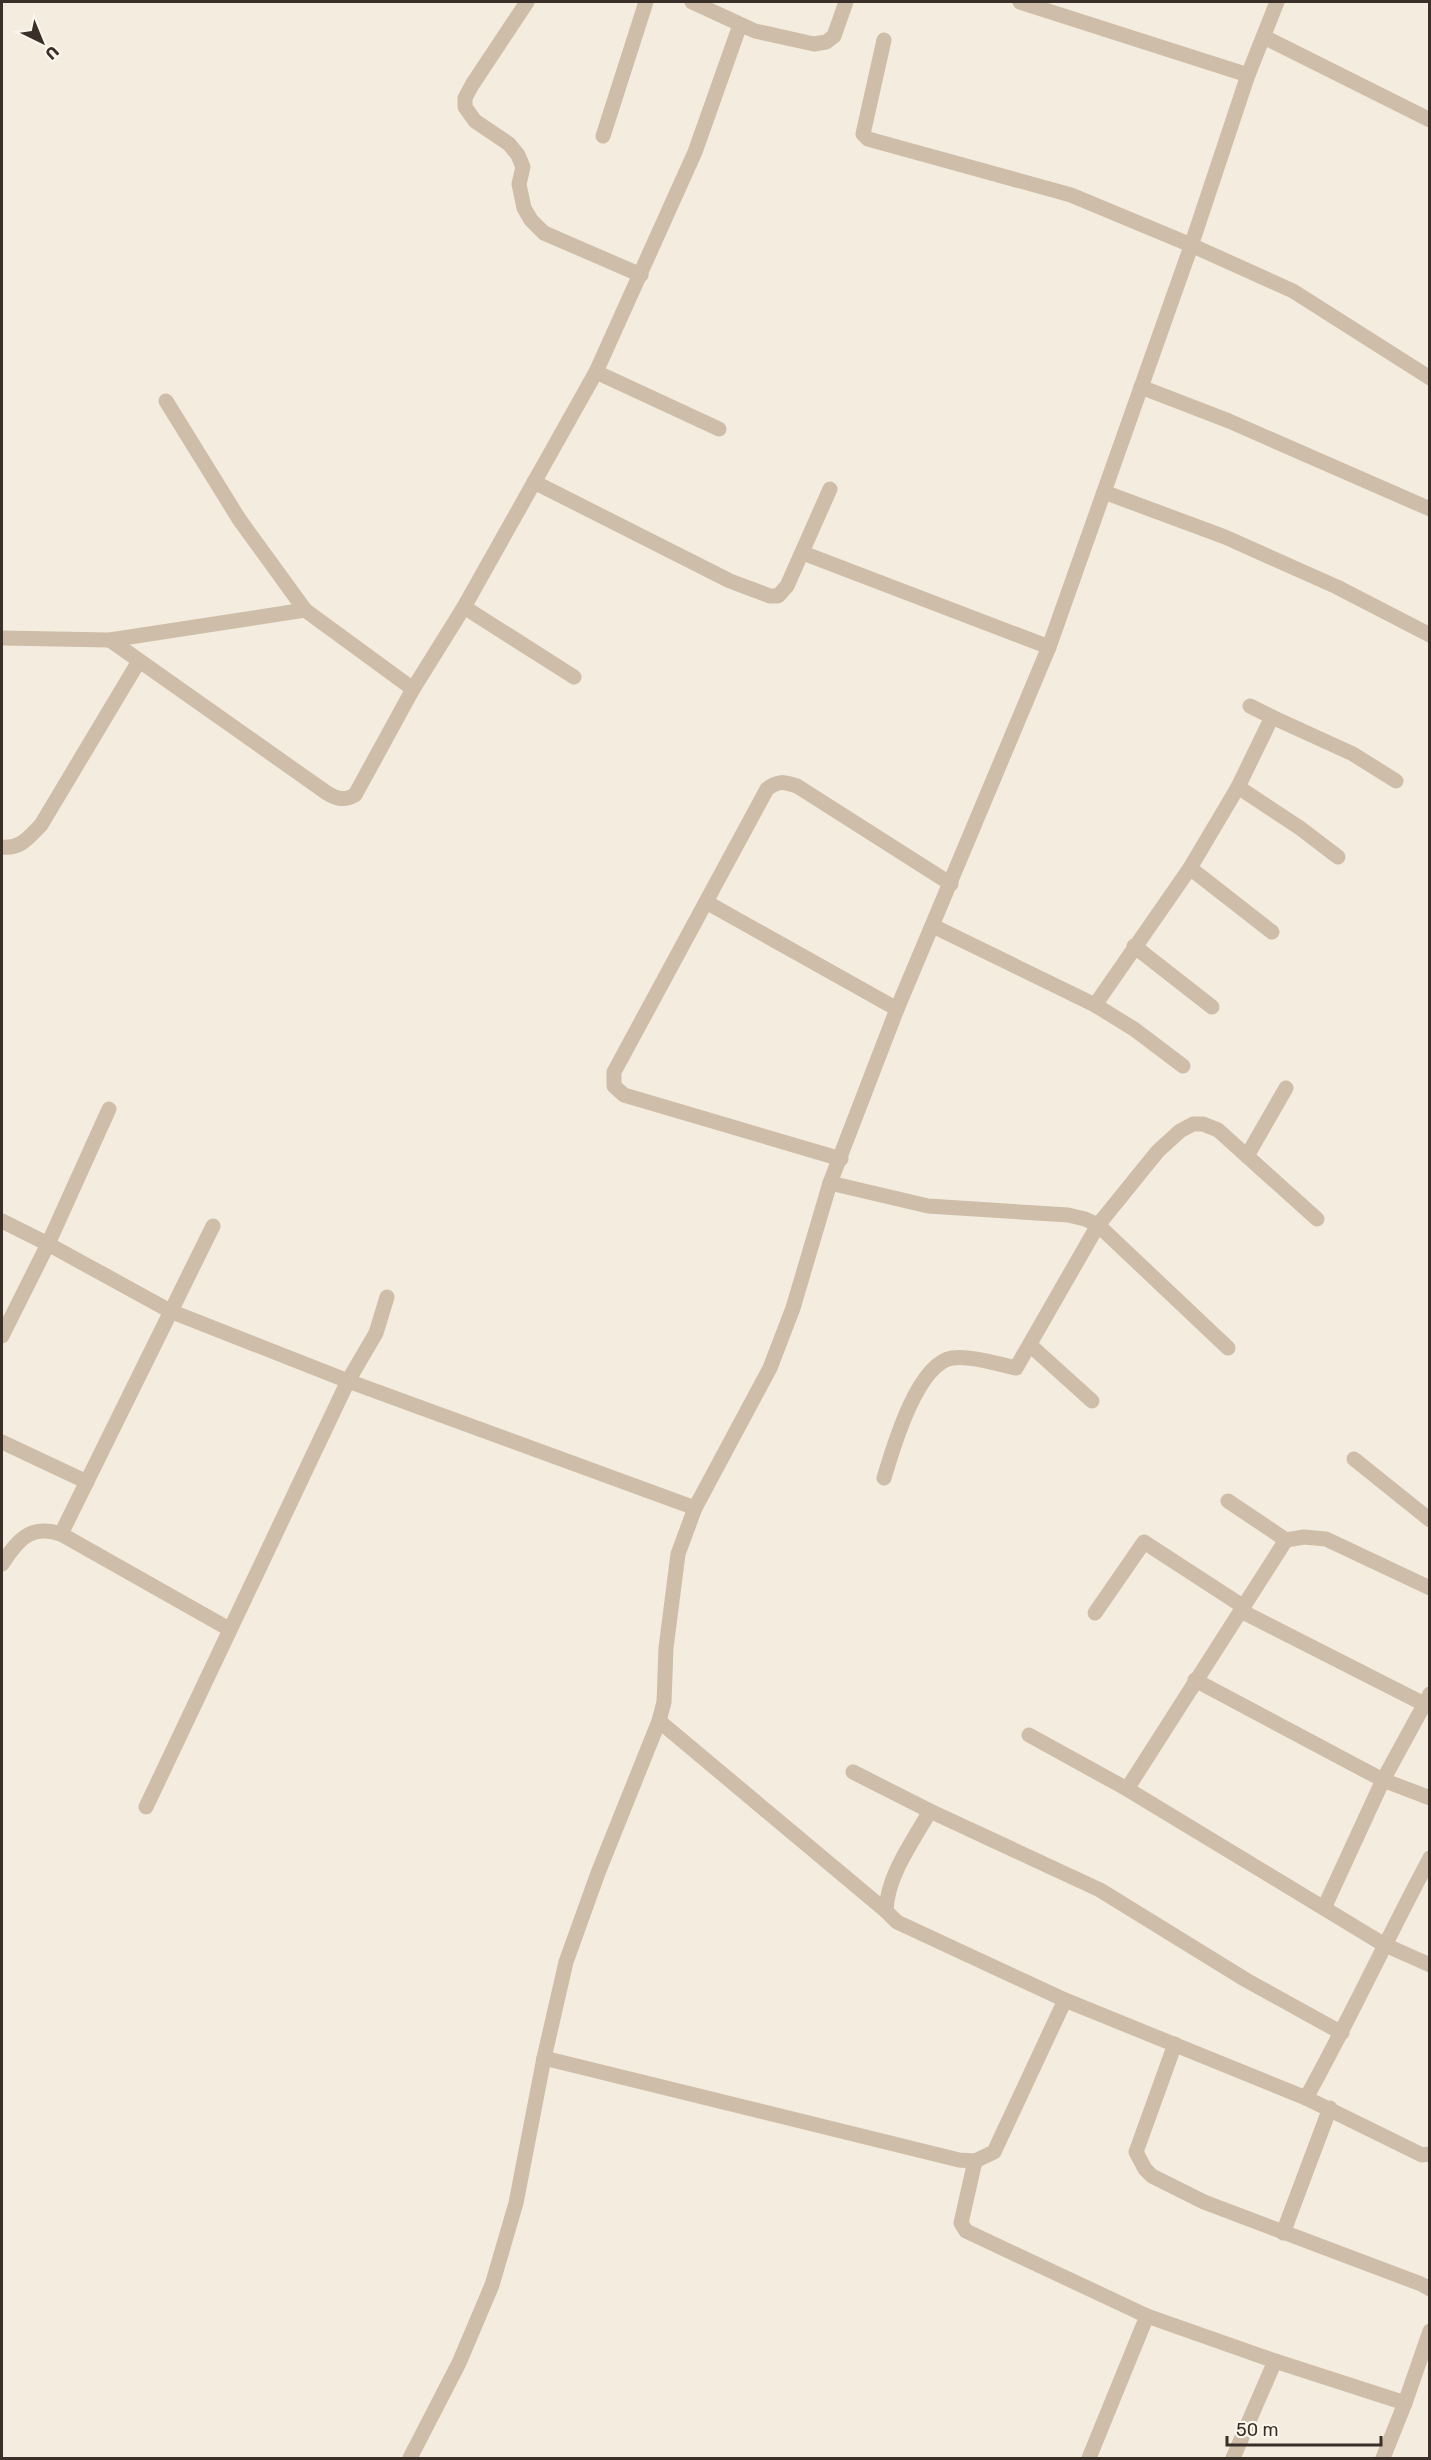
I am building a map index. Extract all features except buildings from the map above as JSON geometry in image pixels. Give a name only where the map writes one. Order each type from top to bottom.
[{"type":"street","points":[[527,2],[472,85],[465,98],[465,107],[475,121],[509,144],[518,155],[523,167],[519,184],[524,208],[531,220],[544,233],[641,274]]},
{"type":"street","points":[[603,136],[646,2]]},
{"type":"street","points":[[692,2],[740,25],[814,45],[826,42],[834,36],[846,2]]},
{"type":"street","points":[[1020,2],[1248,75]]},
{"type":"street","points":[[410,2458],[459,2362],[492,2285],[516,2202],[544,2058],[566,1962],[598,1873],[659,1721],[664,1702],[666,1648],[678,1554],[695,1508],[770,1368],[793,1308],[830,1183],[897,1009],[1049,647],[1191,245],[1248,75],[1276,2]]},
{"type":"street","points":[[110,640],[327,793],[336,798],[346,799],[355,795],[596,372],[695,152],[740,25]]},
{"type":"street","points":[[1263,37],[1430,120]]},
{"type":"street","points":[[884,40],[863,134],[868,139],[1071,195],[1191,245],[1293,291],[1430,378]]},
{"type":"street","points":[[596,372],[719,429]]},
{"type":"street","points":[[1141,387],[1229,421],[1430,509]]},
{"type":"street","points":[[166,401],[238,519],[305,610],[413,690]]},
{"type":"street","points":[[534,482],[730,581],[770,596],[778,596],[783,592],[803,553],[830,489]]},
{"type":"street","points":[[1104,492],[1225,537],[1337,587],[1430,635]]},
{"type":"street","points":[[803,553],[1049,647]]},
{"type":"street","points":[[464,607],[574,677]]},
{"type":"street","points":[[2,638],[110,640],[305,610]]},
{"type":"street","points":[[2,847],[13,848],[25,841],[41,825],[139,662]]},
{"type":"street","points":[[1250,706],[1353,754],[1396,781]]},
{"type":"street","points":[[1095,1005],[1190,868],[1238,787],[1272,717]]},
{"type":"street","points":[[841,1159],[624,1095],[614,1086],[614,1072],[767,789],[776,782],[797,786],[951,884]]},
{"type":"street","points":[[1238,787],[1300,828],[1338,857]]},
{"type":"street","points":[[1190,868],[1272,932]]},
{"type":"street","points":[[706,902],[897,1009]]},
{"type":"street","points":[[933,926],[1095,1005],[1134,1029],[1184,1066]]},
{"type":"street","points":[[1134,946],[1212,1007]]},
{"type":"street","points":[[1247,1156],[1286,1088]]},
{"type":"street","points":[[2,1336],[48,1244],[109,1108]]},
{"type":"street","points":[[885,1478],[898,1430],[920,1388],[938,1364],[953,1358],[1016,1368],[1098,1226],[1158,1151],[1180,1131],[1193,1124],[1203,1124],[1218,1130],[1317,1220]]},
{"type":"street","points":[[830,1183],[928,1206],[1068,1215],[1086,1219],[1098,1226],[1228,1348]]},
{"type":"street","points":[[2,1221],[171,1311],[348,1381],[695,1508]]},
{"type":"street","points":[[61,1534],[213,1226]]},
{"type":"street","points":[[146,1807],[348,1381],[375,1333],[387,1297]]},
{"type":"street","points":[[1030,1345],[1092,1401]]},
{"type":"street","points":[[2,1442],[87,1482]]},
{"type":"street","points":[[1354,1459],[1430,1520]]},
{"type":"street","points":[[1228,1501],[1286,1540],[1304,1537],[1326,1539],[1430,1588]]},
{"type":"street","points":[[2,1564],[12,1549],[27,1535],[45,1529],[61,1534],[229,1629]]},
{"type":"street","points":[[1128,1789],[1195,1680],[1286,1540]]},
{"type":"street","points":[[1095,1613],[1144,1542],[1243,1609],[1427,1699],[1383,1780],[1324,1908]]},
{"type":"street","points":[[1195,1680],[1383,1780],[1430,1798]]},
{"type":"street","points":[[659,1721],[897,1922],[1065,2000],[1306,2097],[1422,2155],[1430,2154]]},
{"type":"street","points":[[1029,1735],[1128,1789],[1383,1944],[1430,1965]]},
{"type":"street","points":[[853,1772],[930,1811],[1100,1890],[1246,1980],[1342,2033]]},
{"type":"street","points":[[886,1911],[888,1895],[897,1871],[930,1811]]},
{"type":"street","points":[[1306,2097],[1342,2033],[1383,1944],[1430,1858]]},
{"type":"street","points":[[544,2058],[959,2160],[975,2161],[994,2152],[1065,2000]]},
{"type":"street","points":[[1176,2044],[1136,2152],[1140,2162],[1152,2176],[1204,2202],[1430,2289]]},
{"type":"street","points":[[1283,2233],[1330,2108]]},
{"type":"street","points":[[975,2161],[961,2223],[966,2231],[1147,2316],[1405,2403]]},
{"type":"street","points":[[1089,2458],[1147,2316]]},
{"type":"street","points":[[1383,2458],[1430,2331]]},
{"type":"street","points":[[1233,2458],[1275,2361]]}]
